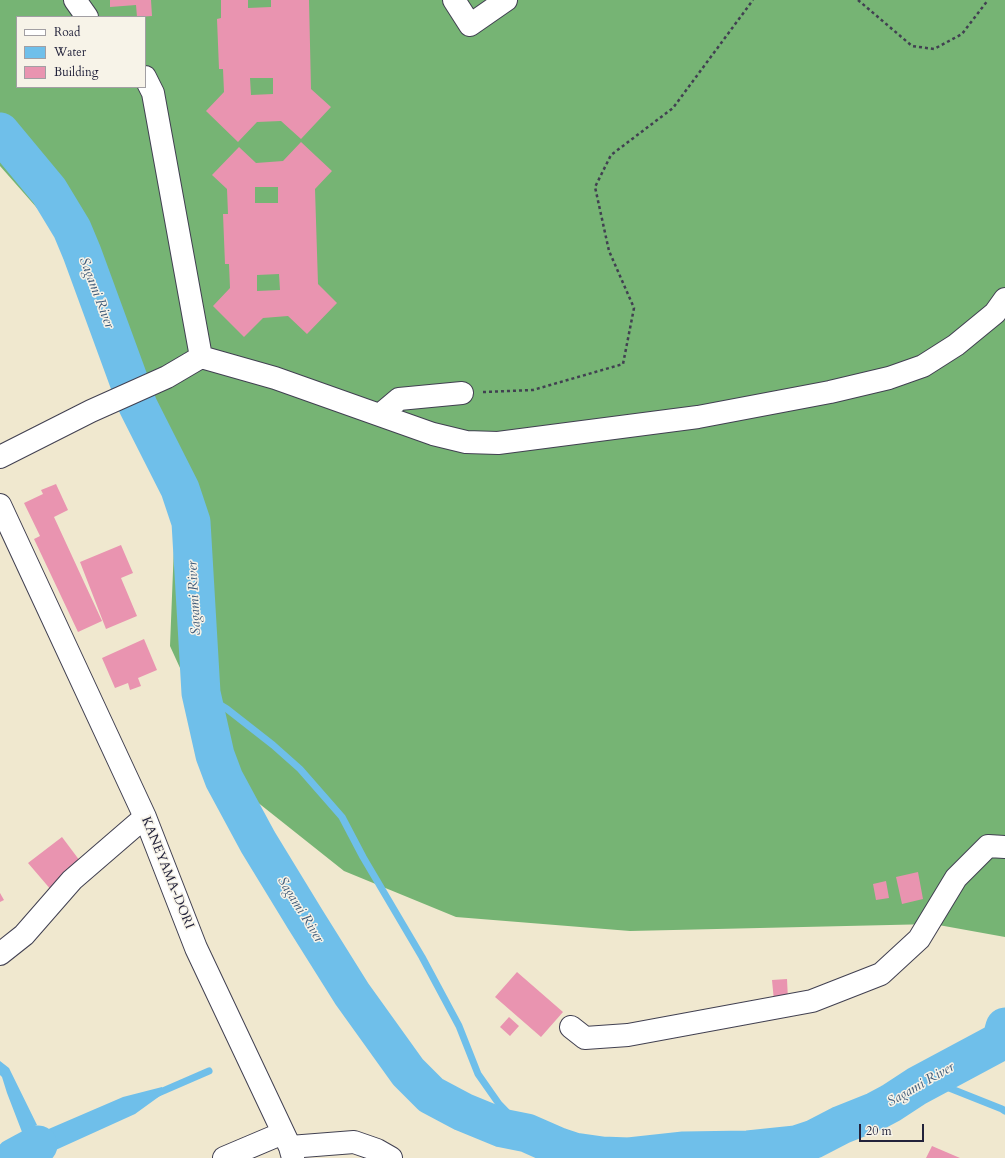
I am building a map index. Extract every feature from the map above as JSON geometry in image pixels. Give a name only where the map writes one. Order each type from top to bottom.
[{"type":"street","points":[[75,0],[86,16]]},
{"type":"street","points":[[454,0],[470,26],[506,0]]},
{"type":"street","points":[[146,78],[153,93],[201,357]]},
{"type":"street","points":[[0,457],[91,411],[167,376],[201,357],[275,378],[434,434],[466,442],[498,443],[532,440],[698,417],[830,392],[889,378],[923,366],[956,346],[995,313],[1005,299]]},
{"type":"street","points":[[380,415],[399,399],[462,392]]},
{"type":"street","name":"KANEYAMA-DORI","points":[[0,505],[145,817],[196,948],[289,1146]]},
{"type":"street","points":[[0,954],[24,935],[72,880],[145,817]]},
{"type":"street","points":[[571,1027],[585,1038],[628,1035],[812,1001],[881,974],[920,938],[956,878],[988,846],[1005,847]]},
{"type":"street","points":[[224,1158],[289,1146],[354,1142],[377,1150],[391,1158]]},
{"type":"path","points":[[462,392],[533,390],[624,364],[634,308],[610,250],[594,187],[611,155],[673,108],[753,0]]},
{"type":"path","points":[[858,0],[912,46],[934,49],[962,34],[988,0]]},
{"type":"green space","points":[[0,0],[1005,0],[1005,937],[933,924],[630,931],[456,917],[344,871],[232,782],[170,646],[177,471],[96,275],[0,166]]},
{"type":"water","points":[[0,1061],[9,1068],[37,1125],[33,1127],[37,1134],[123,1097],[162,1087],[164,1093],[135,1114],[49,1153],[32,1153],[24,1156],[21,1149],[31,1144],[27,1132],[22,1132],[0,1075]]},
{"type":"building","points":[[110,0],[151,0],[152,16],[137,16],[136,5],[110,7]]},
{"type":"building","points":[[221,0],[248,0],[248,8],[271,7],[271,0],[309,0],[311,89],[331,107],[301,139],[281,121],[257,122],[238,142],[206,111],[224,92],[223,69],[219,69],[217,19],[221,18]],"holes":[[[250,78],[273,78],[273,94],[251,95]]]},
{"type":"building","points":[[301,142],[332,171],[315,189],[318,284],[337,303],[307,334],[288,316],[263,318],[244,337],[213,306],[230,288],[229,264],[225,264],[223,214],[228,214],[227,189],[212,175],[239,147],[256,163],[283,161]],"holes":[[[255,187],[278,187],[278,203],[255,203]],[[279,274],[280,290],[257,291],[257,275]]]},
{"type":"building","points":[[56,484],[68,510],[54,517],[102,621],[78,632],[34,539],[40,536],[24,503],[43,494],[41,490]]},
{"type":"building","points":[[121,545],[133,573],[121,578],[137,616],[106,629],[80,562]]},
{"type":"building","points":[[144,639],[157,670],[138,678],[141,686],[130,690],[128,683],[115,688],[102,658]]},
{"type":"building","points":[[62,837],[80,861],[52,891],[28,863]]},
{"type":"building","points":[[918,872],[923,899],[902,904],[896,877]]},
{"type":"building","points":[[886,881],[889,898],[876,900],[873,884]]},
{"type":"building","points":[[0,893],[4,900],[0,902]]},
{"type":"building","points":[[517,972],[563,1012],[541,1037],[495,997]]},
{"type":"building","points":[[787,979],[788,1000],[774,1001],[772,980]]},
{"type":"building","points":[[509,1017],[519,1026],[510,1036],[500,1027]]},
{"type":"building","points":[[932,1146],[960,1158],[926,1158]]},
{"type":"waterway","name":"Sagami River","points":[[0,132],[49,191],[72,229],[138,406],[180,489],[191,522],[201,693],[215,755],[224,779],[258,842],[352,994],[408,1072],[431,1095],[463,1112],[502,1128],[527,1133],[574,1152],[602,1156],[629,1157],[684,1151],[748,1150],[796,1145],[814,1139],[841,1125],[876,1111],[917,1086],[1001,1041],[1005,1027]]},
{"type":"waterway","points":[[201,693],[227,709],[273,745],[300,769],[342,817],[363,857],[422,957],[459,1026],[478,1074],[499,1104],[527,1133]]},
{"type":"waterway","points":[[156,1094],[209,1071]]},
{"type":"waterway","points":[[929,1080],[1005,1111]]},
{"type":"waterway","points":[[14,1158],[38,1145]]}]
